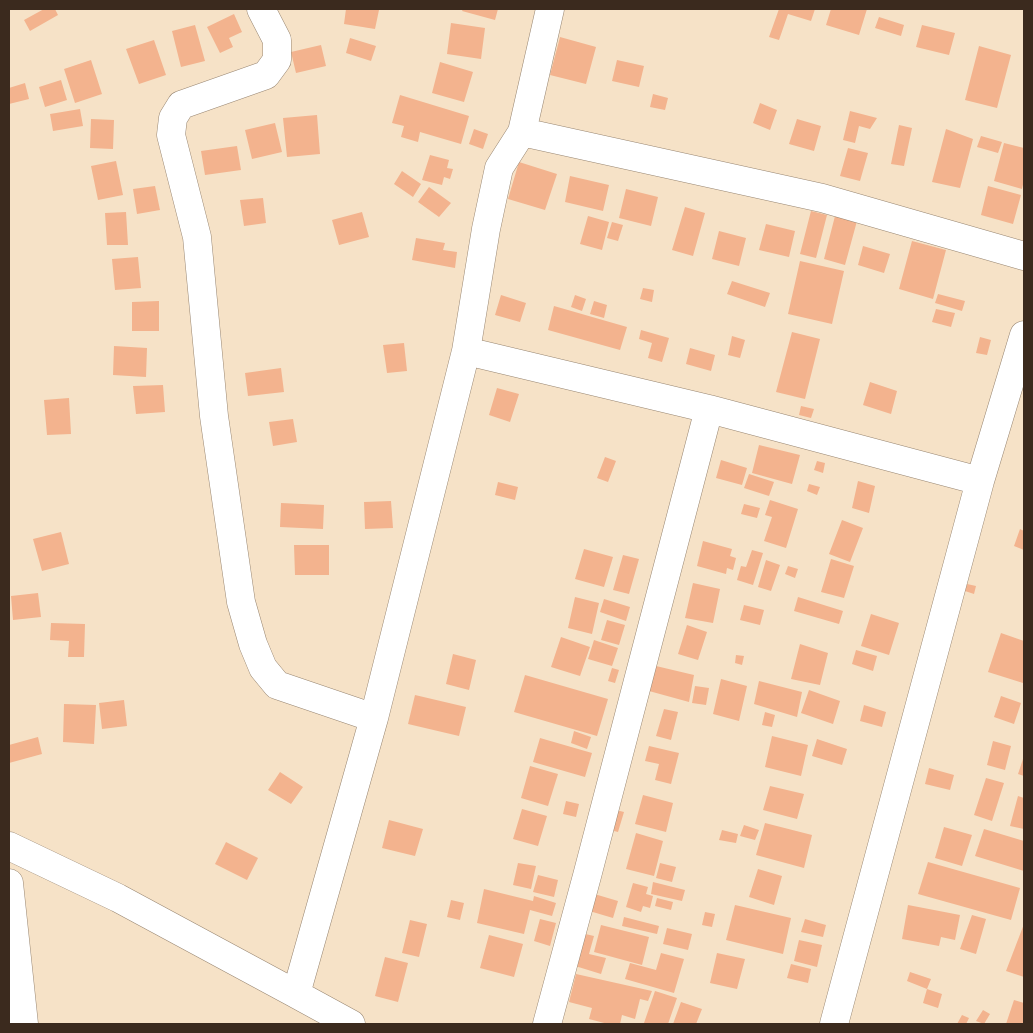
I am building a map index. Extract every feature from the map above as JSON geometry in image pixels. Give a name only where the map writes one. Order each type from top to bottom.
[{"type":"street","points":[[261,9],[277,40],[278,60],[266,75],[181,105],[174,118],[171,135],[197,237],[214,416],[241,602],[253,644],[263,668],[278,685],[374,718]]},
{"type":"street","points":[[296,994],[374,718],[466,351],[486,229],[499,168],[522,132],[550,9]]},
{"type":"street","points":[[522,132],[822,198],[1024,256]]},
{"type":"street","points":[[834,1024],[980,482],[1024,335]]},
{"type":"street","points":[[466,351],[709,409],[980,482]]},
{"type":"street","points":[[547,1024],[709,409]]},
{"type":"street","points":[[9,846],[118,898],[351,1024]]},
{"type":"street","points":[[9,883],[24,1024]]},
{"type":"building","points":[[44,9],[55,9],[58,15],[30,31],[24,20]]},
{"type":"building","points":[[346,9],[379,10],[375,29],[344,24]]},
{"type":"building","points":[[463,9],[498,9],[495,20],[462,11]]},
{"type":"building","points":[[779,9],[815,9],[811,21],[788,14],[779,40],[769,37]]},
{"type":"building","points":[[831,9],[867,9],[859,35],[826,25]]},
{"type":"building","points":[[234,14],[242,32],[229,38],[233,47],[220,53],[207,27]]},
{"type":"building","points":[[879,17],[904,25],[901,36],[875,28]]},
{"type":"building","points":[[451,23],[485,28],[481,59],[447,54]]},
{"type":"building","points":[[195,25],[205,61],[181,67],[172,31]]},
{"type":"building","points":[[922,25],[955,33],[949,55],[916,47]]},
{"type":"building","points":[[560,37],[596,47],[586,84],[550,75]]},
{"type":"building","points":[[350,38],[376,46],[371,61],[346,53]]},
{"type":"building","points":[[154,40],[166,75],[139,84],[126,49]]},
{"type":"building","points":[[321,45],[326,66],[296,73],[291,52]]},
{"type":"building","points":[[979,46],[1011,55],[997,108],[965,100]]},
{"type":"building","points":[[91,60],[102,94],[75,103],[64,69]]},
{"type":"building","points":[[617,60],[644,66],[639,87],[612,81]]},
{"type":"building","points":[[440,62],[473,72],[464,102],[432,93]]},
{"type":"building","points":[[61,80],[67,100],[45,107],[39,87]]},
{"type":"building","points":[[25,83],[29,99],[9,104],[9,88]]},
{"type":"building","points":[[653,94],[668,98],[665,110],[650,107]]},
{"type":"building","points":[[400,95],[469,116],[461,144],[420,132],[418,142],[401,137],[404,126],[392,123]]},
{"type":"building","points":[[760,103],[777,110],[770,130],[753,123]]},
{"type":"building","points":[[80,109],[83,126],[53,131],[50,114]]},
{"type":"building","points":[[850,111],[877,118],[870,129],[859,126],[855,143],[843,140]]},
{"type":"building","points":[[317,115],[320,154],[287,157],[283,118]]},
{"type":"building","points":[[91,119],[114,120],[113,149],[90,148]]},
{"type":"building","points":[[797,119],[821,126],[814,151],[789,144]]},
{"type":"building","points":[[275,123],[282,152],[252,159],[245,130]]},
{"type":"building","points":[[899,125],[912,128],[904,166],[891,164]]},
{"type":"building","points":[[474,129],[488,134],[483,149],[469,144]]},
{"type":"building","points":[[946,129],[973,139],[960,188],[932,182]]},
{"type":"building","points":[[981,136],[1002,142],[998,153],[977,147]]},
{"type":"building","points":[[1004,143],[1024,148],[1024,180],[1022,189],[994,181]]},
{"type":"building","points":[[237,146],[241,170],[205,175],[201,151]]},
{"type":"building","points":[[848,148],[868,153],[860,181],[840,176]]},
{"type":"building","points":[[430,155],[449,160],[447,168],[453,169],[450,179],[444,177],[442,185],[422,180]]},
{"type":"building","points":[[116,161],[123,195],[98,200],[91,166]]},
{"type":"building","points":[[519,162],[557,174],[545,210],[508,199]]},
{"type":"building","points":[[402,171],[421,184],[413,197],[394,184]]},
{"type":"building","points":[[570,176],[609,185],[603,211],[565,202]]},
{"type":"building","points":[[155,186],[160,210],[137,214],[133,189]]},
{"type":"building","points":[[988,186],[1021,195],[1013,224],[981,215]]},
{"type":"building","points":[[429,187],[451,203],[439,217],[418,202]]},
{"type":"building","points":[[626,189],[658,197],[651,226],[619,218]]},
{"type":"building","points":[[263,198],[266,223],[244,226],[240,200]]},
{"type":"building","points":[[685,207],[705,213],[693,256],[672,250]]},
{"type":"building","points":[[811,211],[827,215],[816,258],[800,254]]},
{"type":"building","points":[[126,212],[128,245],[107,245],[105,213]]},
{"type":"building","points":[[362,212],[369,237],[339,245],[332,220]]},
{"type":"building","points":[[588,216],[609,222],[602,250],[580,244]]},
{"type":"building","points":[[835,216],[857,221],[845,265],[824,259]]},
{"type":"building","points":[[612,222],[623,225],[618,241],[607,238]]},
{"type":"building","points":[[766,224],[795,231],[789,257],[759,250]]},
{"type":"building","points":[[719,231],[746,238],[739,266],[712,259]]},
{"type":"building","points":[[416,238],[445,243],[443,250],[457,252],[455,268],[412,260]]},
{"type":"building","points":[[912,241],[946,250],[933,299],[899,289]]},
{"type":"building","points":[[863,246],[890,254],[884,273],[858,265]]},
{"type":"building","points":[[138,257],[141,288],[115,290],[112,259]]},
{"type":"building","points":[[800,261],[844,271],[832,324],[788,314]]},
{"type":"building","points":[[732,281],[770,293],[765,307],[727,294]]},
{"type":"building","points":[[643,288],[654,290],[652,302],[640,299]]},
{"type":"building","points":[[938,294],[965,301],[962,311],[935,303]]},
{"type":"building","points":[[501,295],[526,303],[520,322],[495,315]]},
{"type":"building","points":[[575,295],[586,299],[582,311],[571,307]]},
{"type":"building","points":[[159,301],[159,331],[132,331],[132,302]]},
{"type":"building","points":[[594,301],[607,305],[604,318],[590,314]]},
{"type":"building","points":[[554,306],[627,327],[620,350],[548,330]]},
{"type":"building","points":[[936,309],[955,313],[951,327],[932,322]]},
{"type":"building","points":[[641,330],[669,338],[662,362],[648,358],[652,343],[639,339]]},
{"type":"building","points":[[792,332],[820,339],[805,399],[776,392]]},
{"type":"building","points":[[732,336],[745,340],[740,358],[728,355]]},
{"type":"building","points":[[980,337],[991,340],[987,355],[976,353]]},
{"type":"building","points":[[404,343],[407,371],[387,373],[383,345]]},
{"type":"building","points":[[114,346],[147,348],[146,377],[113,375]]},
{"type":"building","points":[[690,348],[715,355],[711,371],[686,364]]},
{"type":"building","points":[[281,368],[284,392],[248,396],[245,373]]},
{"type":"building","points":[[870,382],[897,391],[891,414],[863,405]]},
{"type":"building","points":[[163,385],[165,412],[136,414],[133,386]]},
{"type":"building","points":[[497,388],[519,394],[510,422],[489,415]]},
{"type":"building","points":[[69,398],[71,434],[47,435],[44,400]]},
{"type":"building","points":[[801,406],[814,409],[811,418],[799,415]]},
{"type":"building","points":[[293,419],[297,442],[273,446],[269,422]]},
{"type":"building","points":[[759,445],[800,455],[792,484],[752,473]]},
{"type":"building","points":[[605,457],[616,461],[608,482],[597,478]]},
{"type":"building","points":[[721,460],[747,468],[742,485],[716,478]]},
{"type":"building","points":[[817,461],[825,463],[823,473],[814,470]]},
{"type":"building","points":[[749,474],[774,482],[769,496],[744,488]]},
{"type":"building","points":[[858,481],[875,486],[869,513],[852,508]]},
{"type":"building","points":[[498,482],[518,487],[515,500],[495,495]]},
{"type":"building","points":[[809,484],[820,487],[817,495],[807,491]]},
{"type":"building","points":[[770,500],[798,509],[786,548],[764,541],[772,517],[765,515]]},
{"type":"building","points":[[391,501],[393,528],[365,529],[364,502]]},
{"type":"building","points":[[281,503],[324,505],[323,529],[280,527]]},
{"type":"building","points":[[744,504],[760,508],[757,518],[741,514]]},
{"type":"building","points":[[842,520],[863,528],[850,562],[829,554]]},
{"type":"building","points":[[1020,529],[1024,531],[1024,550],[1014,546]]},
{"type":"building","points":[[61,532],[69,564],[42,571],[33,539]]},
{"type":"building","points":[[703,541],[732,549],[730,556],[736,558],[733,570],[727,568],[726,574],[697,566]]},
{"type":"building","points":[[294,545],[329,545],[329,575],[295,575]]},
{"type":"building","points":[[584,549],[613,557],[604,587],[575,579]]},
{"type":"building","points":[[752,550],[763,553],[753,585],[737,580],[741,566],[746,567]]},
{"type":"building","points":[[623,555],[639,559],[629,594],[613,590]]},
{"type":"building","points":[[831,559],[854,566],[844,598],[821,592]]},
{"type":"building","points":[[766,560],[780,565],[771,591],[758,587]]},
{"type":"building","points":[[788,566],[798,569],[795,578],[785,574]]},
{"type":"building","points":[[693,583],[720,589],[713,623],[685,618]]},
{"type":"building","points":[[967,584],[976,586],[974,594],[965,591]]},
{"type":"building","points":[[38,593],[41,617],[13,620],[11,596]]},
{"type":"building","points":[[575,597],[599,603],[592,634],[568,628]]},
{"type":"building","points":[[798,597],[843,611],[839,624],[794,611]]},
{"type":"building","points":[[604,599],[630,607],[626,621],[600,612]]},
{"type":"building","points":[[744,605],[764,610],[760,625],[740,620]]},
{"type":"building","points":[[871,614],[899,623],[889,655],[861,646]]},
{"type":"building","points":[[607,620],[625,625],[619,645],[601,640]]},
{"type":"building","points":[[51,623],[85,624],[84,657],[68,657],[69,641],[50,640]]},
{"type":"building","points":[[687,625],[707,632],[698,660],[678,654]]},
{"type":"building","points":[[1001,633],[1024,641],[1023,683],[988,672]]},
{"type":"building","points":[[561,637],[590,647],[580,676],[551,667]]},
{"type":"building","points":[[594,640],[618,648],[612,666],[588,659]]},
{"type":"building","points":[[800,644],[828,653],[820,685],[791,679]]},
{"type":"building","points":[[856,650],[877,656],[873,671],[852,664]]},
{"type":"building","points":[[453,654],[476,660],[469,690],[446,684]]},
{"type":"building","points":[[736,655],[744,656],[742,665],[735,663]]},
{"type":"building","points":[[656,666],[694,675],[689,702],[649,691]]},
{"type":"building","points":[[612,668],[619,670],[615,683],[608,681]]},
{"type":"building","points":[[525,675],[608,699],[597,736],[514,712]]},
{"type":"building","points":[[721,679],[747,686],[739,721],[713,714]]},
{"type":"building","points":[[759,681],[802,692],[797,717],[754,704]]},
{"type":"building","points":[[695,686],[709,688],[706,705],[692,703]]},
{"type":"building","points":[[809,690],[840,701],[833,724],[801,713]]},
{"type":"building","points":[[415,695],[466,707],[459,736],[408,724]]},
{"type":"building","points":[[1001,696],[1021,703],[1014,724],[994,717]]},
{"type":"building","points":[[124,700],[127,726],[102,729],[99,703]]},
{"type":"building","points":[[64,704],[96,705],[94,744],[63,742]]},
{"type":"building","points":[[864,705],[886,712],[882,727],[860,721]]},
{"type":"building","points":[[664,709],[678,712],[671,740],[656,736]]},
{"type":"building","points":[[765,712],[775,715],[772,727],[762,725]]},
{"type":"building","points":[[574,731],[591,737],[587,749],[571,743]]},
{"type":"building","points":[[772,736],[808,745],[801,776],[765,767]]},
{"type":"building","points":[[38,737],[42,754],[9,763],[9,745]]},
{"type":"building","points":[[540,738],[592,753],[585,777],[533,762]]},
{"type":"building","points":[[817,739],[847,749],[842,765],[812,756]]},
{"type":"building","points":[[993,741],[1011,746],[1005,770],[987,765]]},
{"type":"building","points":[[649,746],[679,753],[671,784],[655,780],[659,764],[645,761]]},
{"type":"building","points":[[1024,756],[1024,776],[1018,774]]},
{"type":"building","points":[[530,766],[558,774],[548,806],[521,798]]},
{"type":"building","points":[[929,768],[954,775],[950,790],[925,784]]},
{"type":"building","points":[[280,772],[303,787],[291,804],[268,790]]},
{"type":"building","points":[[986,778],[1004,783],[992,821],[974,815]]},
{"type":"building","points":[[770,786],[804,794],[797,819],[763,810]]},
{"type":"building","points":[[643,795],[673,803],[666,832],[635,824]]},
{"type":"building","points":[[1018,796],[1024,798],[1024,829],[1010,826]]},
{"type":"building","points":[[566,801],[579,804],[576,817],[563,814]]},
{"type":"building","points":[[608,808],[624,812],[618,832],[602,828]]},
{"type":"building","points":[[522,809],[547,816],[538,846],[513,839]]},
{"type":"building","points":[[389,820],[423,829],[415,856],[382,848]]},
{"type":"building","points":[[765,823],[812,835],[804,868],[756,855]]},
{"type":"building","points":[[744,825],[759,830],[755,840],[740,836]]},
{"type":"building","points":[[944,827],[972,835],[962,866],[935,858]]},
{"type":"building","points":[[984,829],[1024,841],[1024,871],[975,856]]},
{"type":"building","points":[[722,830],[738,834],[736,843],[719,840]]},
{"type":"building","points":[[636,833],[663,841],[654,876],[626,869]]},
{"type":"building","points":[[226,842],[258,858],[247,880],[215,864]]},
{"type":"building","points":[[928,862],[1020,888],[1011,920],[918,894]]},
{"type":"building","points":[[518,863],[536,866],[531,889],[513,885]]},
{"type":"building","points":[[660,863],[676,867],[672,882],[656,878]]},
{"type":"building","points":[[758,869],[782,876],[774,905],[749,897]]},
{"type":"building","points":[[538,875],[558,880],[554,897],[533,892]]},
{"type":"building","points":[[653,882],[685,890],[682,901],[651,894]]},
{"type":"building","points":[[633,883],[648,887],[646,894],[653,896],[650,908],[643,906],[641,912],[626,907]]},
{"type":"building","points":[[484,889],[533,901],[534,896],[556,903],[552,916],[530,910],[524,934],[477,923]]},
{"type":"building","points":[[591,893],[618,901],[613,918],[586,910]]},
{"type":"building","points":[[657,898],[673,902],[671,910],[655,906]]},
{"type":"building","points":[[451,900],[464,903],[460,920],[447,917]]},
{"type":"building","points":[[735,905],[791,918],[783,954],[726,940]]},
{"type":"building","points":[[908,905],[960,915],[955,940],[941,937],[939,946],[902,939]]},
{"type":"building","points":[[705,912],[715,914],[712,927],[702,925]]},
{"type":"building","points":[[972,915],[986,919],[976,954],[960,949]]},
{"type":"building","points":[[624,917],[659,926],[657,934],[622,926]]},
{"type":"building","points":[[540,919],[556,923],[550,946],[534,941]]},
{"type":"building","points":[[805,919],[826,925],[823,937],[801,932]]},
{"type":"building","points":[[410,920],[427,924],[419,957],[402,953]]},
{"type":"building","points":[[1024,924],[1024,977],[1006,971]]},
{"type":"building","points":[[601,925],[649,937],[642,965],[594,952]]},
{"type":"building","points":[[667,928],[692,934],[688,950],[663,944]]},
{"type":"building","points":[[581,933],[594,936],[589,954],[606,958],[601,974],[572,965]]},
{"type":"building","points":[[489,935],[523,944],[514,977],[480,968]]},
{"type":"building","points":[[799,940],[822,945],[817,967],[794,961]]},
{"type":"building","points":[[661,953],[684,959],[674,993],[625,979],[630,963],[656,970]]},
{"type":"building","points":[[717,953],[745,959],[737,989],[710,983]]},
{"type":"building","points":[[385,957],[408,963],[398,1002],[375,996]]},
{"type":"building","points":[[791,964],[811,969],[808,983],[787,978]]},
{"type":"building","points":[[910,972],[931,979],[927,989],[907,981]]},
{"type":"building","points":[[576,974],[652,991],[648,1001],[640,999],[635,1019],[622,1015],[620,1024],[608,1024],[589,1019],[592,1008],[569,1002]]},
{"type":"building","points":[[927,989],[942,994],[938,1008],[923,1003]]},
{"type":"building","points":[[655,991],[677,998],[668,1024],[644,1023]]},
{"type":"building","points":[[1014,1000],[1024,1003],[1024,1024],[1006,1024]]},
{"type":"building","points":[[681,1002],[702,1009],[696,1024],[673,1024]]},
{"type":"building","points":[[983,1010],[990,1014],[984,1024],[976,1021]]},
{"type":"building","points":[[962,1015],[969,1018],[966,1024],[957,1024]]}]
